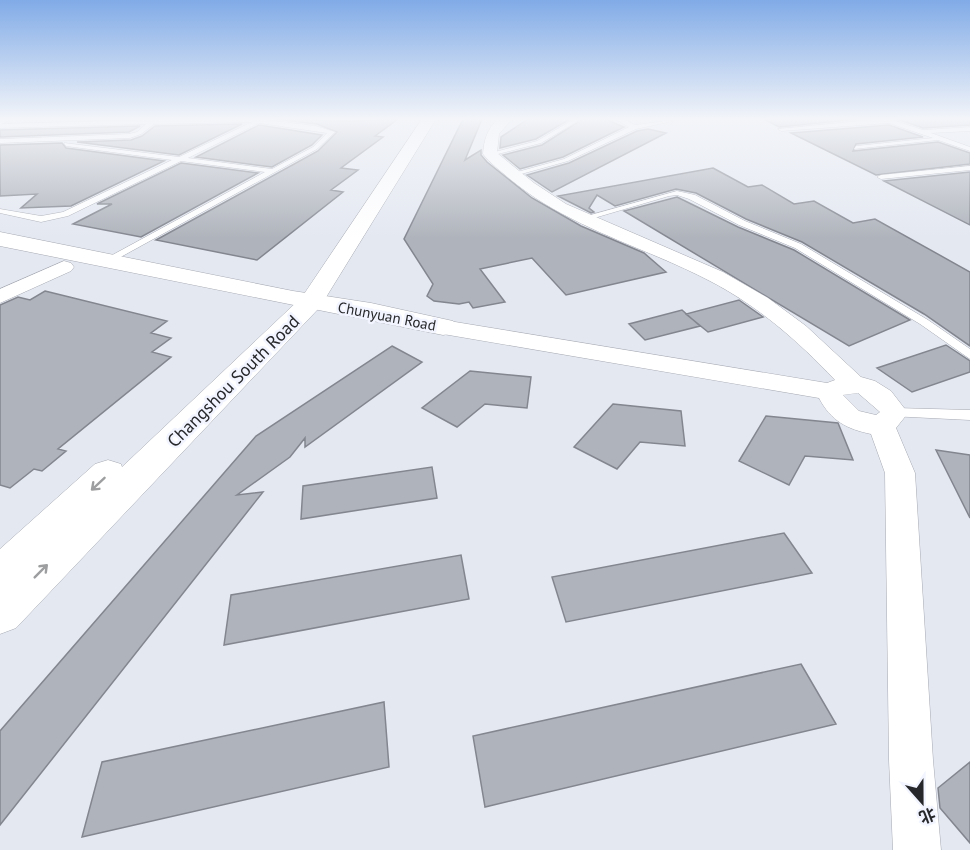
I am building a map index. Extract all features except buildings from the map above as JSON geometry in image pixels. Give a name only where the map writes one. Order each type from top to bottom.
[{"type":"main road","name":"Changshou South Road","points":[[1,575],[296,307],[391,159]]},
{"type":"main road","name":"Changshou South Road","points":[[0,613],[296,307],[401,159]]},
{"type":"main road","name":"Chunyuan Road","points":[[0,239],[108,261],[370,327],[443,327]]},
{"type":"main road","name":"Chunyuan Road","points":[[0,253],[64,267],[296,307],[443,327]]},
{"type":"street","points":[[496,159],[541,196],[584,218],[719,278],[761,302],[803,334],[841,388]]},
{"type":"street","points":[[0,297],[64,267]]},
{"type":"street","points":[[443,327],[798,385],[871,389],[884,396],[900,473],[911,760],[917,850]]},
{"type":"street","points":[[841,388],[835,408],[859,422],[889,419]]},
{"type":"lane","points":[[0,211],[41,219],[59,216],[176,159],[273,171]]},
{"type":"lane","points":[[108,261],[296,159]]},
{"type":"lane","points":[[514,174],[569,159]]},
{"type":"lane","points":[[881,177],[970,168]]},
{"type":"lane","points":[[584,218],[668,194],[692,197],[741,223],[798,246],[924,322],[970,355]]},
{"type":"lane","points":[[889,419],[970,415]]}]
